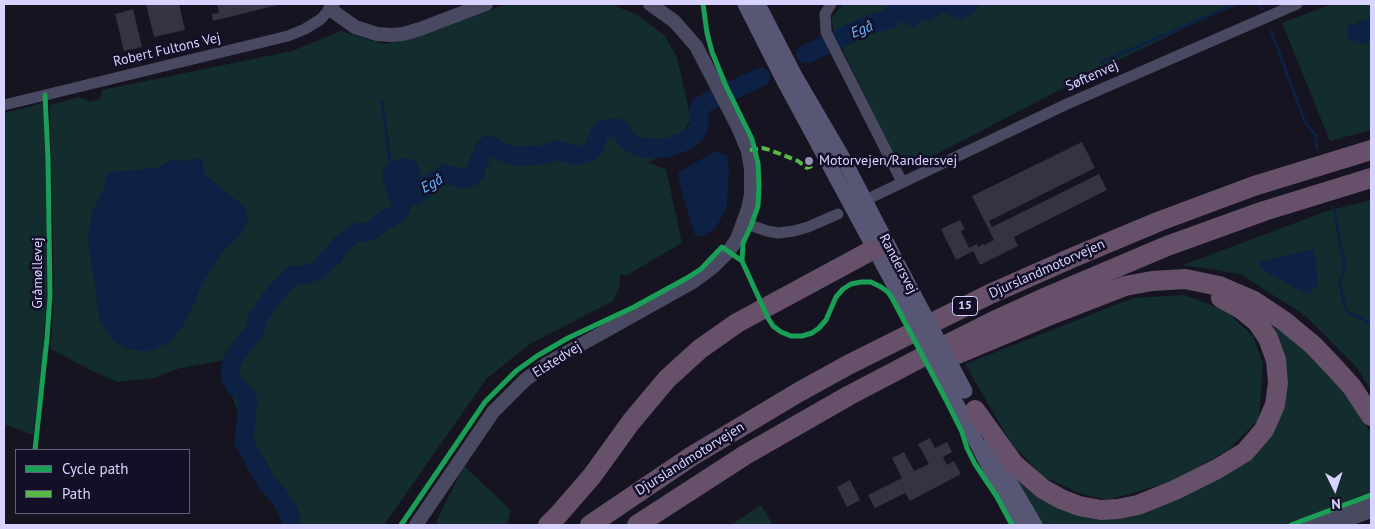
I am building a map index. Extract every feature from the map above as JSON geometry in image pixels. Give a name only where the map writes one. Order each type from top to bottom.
[{"type":"highway","name":"Djurslandmotorvejen","points":[[590,525],[692,456],[799,392],[891,343],[990,294],[1160,221],[1254,186],[1371,150]]},
{"type":"highway","name":"Djurslandmotorvejen","points":[[637,525],[745,455],[848,396],[998,319],[1176,243],[1264,212],[1371,178]]},
{"type":"highway","points":[[548,525],[592,476],[631,422],[667,379],[700,349],[737,323],[880,246]]},
{"type":"highway","points":[[745,455],[952,356],[1125,286],[1152,281],[1185,280],[1219,286],[1254,301],[1284,321],[1313,345],[1352,387],[1371,416]]},
{"type":"highway","points":[[975,410],[1014,464],[1043,489],[1079,506],[1100,510],[1138,505],[1175,490],[1217,469],[1245,452],[1264,430],[1275,405],[1278,383],[1276,360],[1268,338],[1257,322],[1240,309],[1216,295],[1186,288],[1153,286],[1099,296]]},
{"type":"main road","name":"Randersvej","points":[[745,4],[785,83],[908,297],[959,394],[1019,525]]},
{"type":"main road","name":"Randersvej","points":[[758,4],[794,74],[843,158],[880,246]]},
{"type":"main road","name":"Randersvej","points":[[959,394],[975,410],[1004,472],[1035,525]]},
{"type":"street","points":[[332,6],[355,27],[377,34],[390,35],[403,34],[420,29],[486,4]]},
{"type":"street","name":"Elstedvej","points":[[416,525],[484,424],[515,389],[548,363],[693,282],[714,267],[729,251],[744,224],[752,182],[748,151],[741,133],[696,46],[674,21],[650,4]]},
{"type":"street","points":[[831,4],[825,14],[826,32],[902,182]]},
{"type":"street","name":"Søftenvej","points":[[874,196],[1064,105],[1298,4]]},
{"type":"street","name":"Robert Fultons Vej","points":[[4,105],[288,36],[305,29],[321,19],[332,6]]},
{"type":"street","points":[[744,224],[767,232],[778,233],[808,227],[838,214]]},
{"type":"street","points":[[1303,525],[1371,500]]},
{"type":"street","points":[[1333,525],[1371,512]]},
{"type":"green space","points":[[511,4],[610,4],[636,14],[665,36],[677,57],[691,119],[674,148],[648,163],[666,169],[682,243],[627,275],[620,275],[619,288],[613,301],[530,344],[487,378],[384,525],[281,525],[282,522],[268,493],[249,463],[224,360],[177,369],[154,378],[118,382],[94,372],[51,349],[54,285],[50,105],[79,97],[90,102],[100,99],[102,90],[292,51],[341,31],[384,44],[437,30]]},
{"type":"green space","points":[[843,4],[1235,4],[1094,72],[910,168],[893,154],[835,34],[831,19]]},
{"type":"green space","points":[[1331,4],[1371,4],[1371,17],[1349,26],[1359,43],[1371,42],[1371,130],[1330,141],[1282,23]]},
{"type":"green space","points":[[43,103],[46,150],[47,288],[42,365],[33,435],[4,424],[4,113]]},
{"type":"green space","points":[[1371,200],[1371,390],[1357,368],[1306,316],[1240,274],[1183,265],[1327,211]]},
{"type":"green space","points":[[1184,295],[1225,310],[1253,336],[1263,364],[1259,419],[1228,450],[1171,482],[1107,500],[1079,493],[1042,476],[1011,443],[965,364],[1133,298]]},
{"type":"green space","points":[[1250,308],[1295,338],[1324,364],[1371,433],[1371,492],[1291,525],[1042,525],[1007,470],[1085,513],[1239,463],[1281,400]]},
{"type":"green space","points":[[464,466],[511,510],[507,525],[440,525],[436,522]]},
{"type":"green space","points":[[761,505],[773,525],[731,525]]},
{"type":"water","points":[[1371,17],[1371,42],[1359,44],[1350,40],[1347,34],[1349,26]]},
{"type":"water","points":[[716,151],[727,156],[729,168],[727,206],[716,228],[701,237],[695,235],[678,179],[679,172]]},
{"type":"water","points":[[199,157],[202,160],[205,174],[245,207],[248,221],[241,235],[224,250],[205,279],[183,326],[171,341],[151,351],[125,348],[112,340],[100,322],[88,238],[92,213],[104,189],[107,174],[114,171],[155,168],[174,160],[189,161]]},
{"type":"water","points":[[1314,249],[1318,285],[1308,295],[1261,269],[1260,262]]},
{"type":"building","points":[[146,4],[179,4],[185,30],[154,37]]},
{"type":"building","points":[[217,4],[282,4],[213,21],[212,14],[219,13]]},
{"type":"building","points":[[133,9],[142,47],[124,51],[115,14]]},
{"type":"building","points":[[1082,142],[1095,168],[989,221],[992,227],[1099,174],[1107,190],[1014,237],[1018,246],[980,265],[973,251],[956,260],[941,229],[960,220],[965,229],[961,231],[969,248],[977,244],[978,247],[994,240],[972,196]]},
{"type":"building","points":[[930,438],[935,448],[947,442],[952,452],[943,457],[947,465],[954,461],[961,474],[910,501],[905,493],[875,508],[868,495],[902,478],[892,458],[904,452],[914,471],[929,464],[918,444]]},
{"type":"building","points":[[850,480],[860,500],[847,507],[837,487]]},
{"type":"waterway","name":"Egå","points":[[806,54],[868,25],[890,19],[897,9],[905,10],[912,17],[921,9],[928,11],[939,4]]},
{"type":"waterway","name":"Egå","points":[[948,4],[960,10],[969,4]]},
{"type":"waterway","points":[[1102,62],[1236,4]]},
{"type":"waterway","points":[[1260,4],[1262,9]]},
{"type":"waterway","points":[[1271,31],[1305,122],[1315,135],[1317,149]]},
{"type":"waterway","name":"Egå","points":[[291,525],[289,512],[278,495],[267,483],[244,442],[248,400],[236,387],[231,378],[232,362],[252,334],[257,320],[270,300],[294,275],[305,275],[319,270],[327,260],[332,258],[339,246],[352,235],[374,229],[383,221],[397,214],[401,207],[392,178],[395,170],[401,168],[409,169],[411,175],[404,187],[405,191],[411,196],[416,195],[445,174],[463,179],[472,176],[488,145],[513,156],[545,154],[557,150],[573,155],[581,155],[591,151],[603,129],[618,128],[627,140],[635,145],[644,148],[666,148],[686,141],[694,135],[699,127],[699,109],[701,105],[761,77]]},
{"type":"waterway","points":[[382,102],[392,174]]},
{"type":"waterway","points":[[1333,206],[1344,262],[1344,272],[1340,282],[1344,305],[1348,313],[1371,324]]},
{"type":"marked path","points":[[750,150],[762,148],[770,150],[798,161],[807,168],[812,166]]},
{"type":"cycle path","points":[[703,4],[712,52],[752,139],[758,163],[758,206],[743,243],[742,261],[768,318],[773,326],[781,332],[791,336],[802,336],[812,333],[819,328],[826,320],[836,297],[851,284],[871,282],[888,292],[946,400],[975,464],[997,497],[1012,525]]},
{"type":"cycle path","name":"Gråmøllevej","points":[[35,449],[50,296],[45,95]]},
{"type":"cycle path","points":[[401,525],[485,402],[516,371],[568,338],[634,307],[687,278],[701,269],[722,247],[742,261]]},
{"type":"cycle path","points":[[1291,525],[1371,495]]},
{"type":"place","name":"Motorvejen/Randersvej","points":[[809,161]]}]
